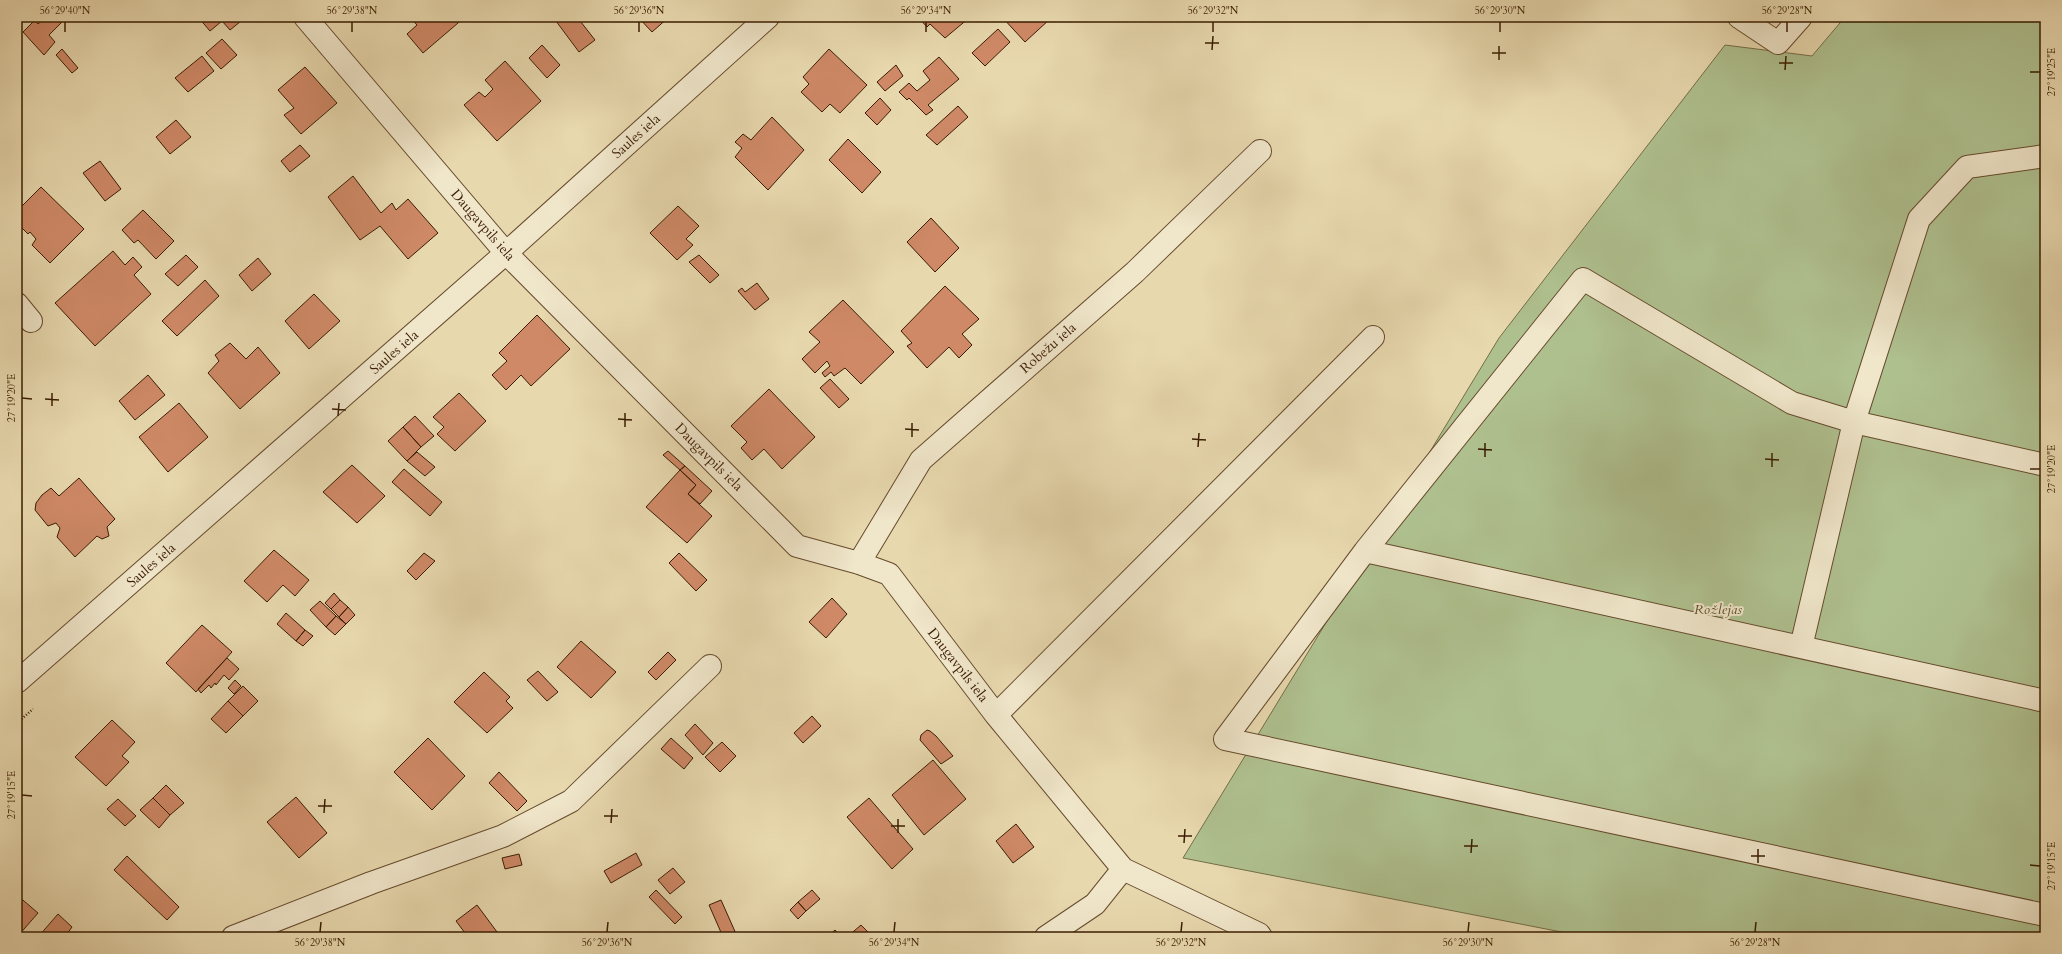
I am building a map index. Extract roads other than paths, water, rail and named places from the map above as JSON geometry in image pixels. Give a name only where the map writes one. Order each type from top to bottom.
[{"type":"street","name":"Daugavpils iela","points":[[305,17],[506,253],[797,546],[859,563],[889,574],[996,715],[1123,869]]},
{"type":"street","name":"Saules iela","points":[[17,682],[506,253],[768,17]]},
{"type":"street","points":[[1740,17],[1778,43],[1801,17]]},
{"type":"street","name":"Robežu iela","points":[[859,563],[920,460],[1135,272],[1260,151]]},
{"type":"street","points":[[1801,647],[1854,422],[1919,219],[1967,167],[2045,156]]},
{"type":"street","points":[[2045,465],[1854,422],[1792,403],[1584,279],[1365,551],[1225,739],[2045,915]]},
{"type":"street","points":[[17,304],[31,321]]},
{"type":"street","points":[[996,715],[1373,337]]},
{"type":"street","points":[[1365,551],[2045,701]]},
{"type":"street","points":[[233,937],[370,883],[503,836],[571,801],[710,666]]},
{"type":"street","points":[[1046,937],[1095,904],[1123,869],[1259,934],[1261,937]]},
{"type":"park label","name":"Rožlejas","points":[[1718,609]]}]
